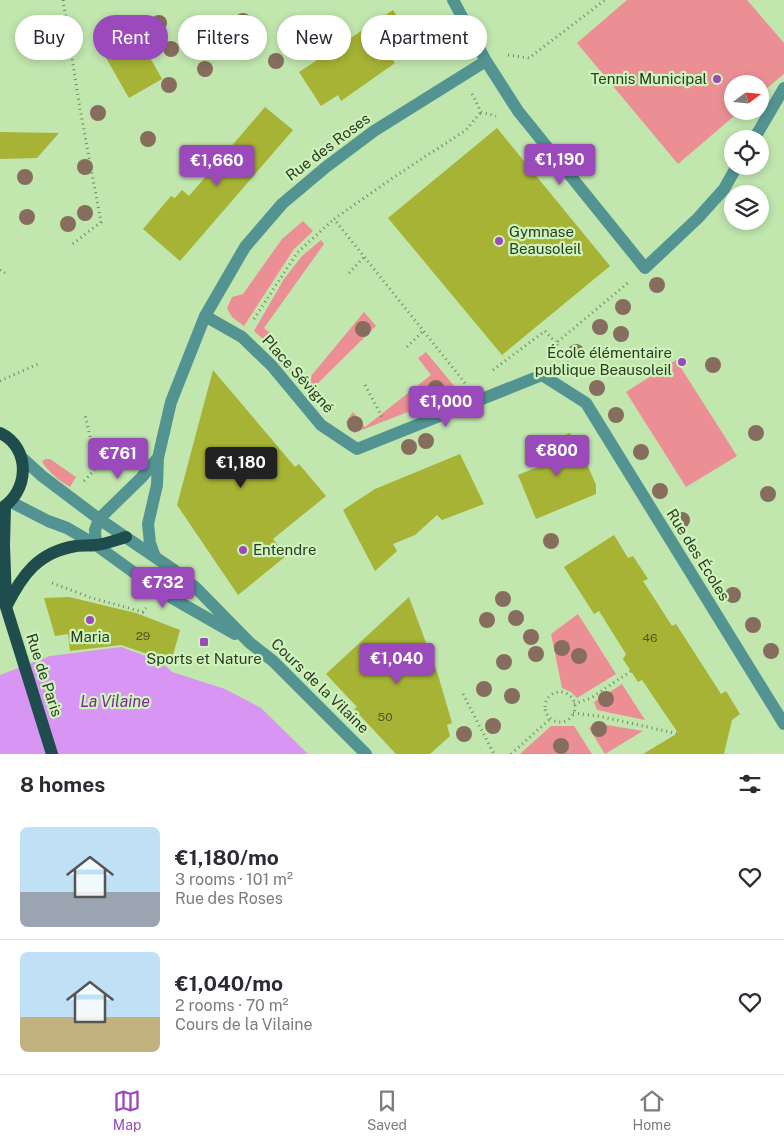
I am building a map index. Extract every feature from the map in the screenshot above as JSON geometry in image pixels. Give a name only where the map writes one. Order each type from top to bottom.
[{"type":"main road","points":[[0,433],[11,441],[21,457],[24,473],[20,489],[5,506]]},
{"type":"main road","name":"Rue de Paris","points":[[5,506],[6,607]]},
{"type":"main road","points":[[6,607],[18,584],[38,561],[55,551],[76,546],[96,545],[126,537]]},
{"type":"main road","name":"Rue de Paris","points":[[0,594],[6,607],[52,754]]},
{"type":"street","points":[[453,0],[500,84],[535,133],[645,268],[698,218],[724,189],[732,175]]},
{"type":"street","name":"Rue des Roses","points":[[155,557],[150,543],[148,524],[158,485],[158,458],[171,402],[205,316],[245,247],[282,204],[326,167],[374,131],[486,61]]},
{"type":"street","points":[[759,130],[784,88]]},
{"type":"street","name":"Place Sévigné","points":[[205,316],[242,338],[272,366],[321,425],[357,449],[542,375],[586,403]]},
{"type":"street","name":"Rue des Écoles","points":[[586,403],[784,724]]},
{"type":"street","name":"Cours de la Vilaine","points":[[21,457],[42,476],[99,519],[196,588],[250,643],[273,661],[366,754]]},
{"type":"street","name":"Rue des Roses","points":[[99,519],[141,478],[158,458]]},
{"type":"street","name":"Cours de la Vilaine","points":[[5,506],[67,528],[96,545],[158,590],[250,643]]},
{"type":"street","points":[[96,545],[95,530],[99,519]]},
{"type":"street","points":[[126,537],[148,524]]},
{"type":"path","points":[[63,0],[80,109],[101,222],[70,246]]},
{"type":"path","points":[[529,58],[605,0]]},
{"type":"path","points":[[242,338],[297,253],[334,219],[397,174],[466,130],[481,112]]},
{"type":"path","points":[[334,219],[469,388]]},
{"type":"path","points":[[349,273],[364,257]]},
{"type":"path","points":[[556,343],[645,268]]},
{"type":"path","points":[[0,270],[5,272]]},
{"type":"path","points":[[407,347],[423,331]]},
{"type":"path","points":[[492,371],[546,331],[556,343],[571,368]]},
{"type":"path","points":[[0,381],[38,364]]},
{"type":"path","points":[[365,385],[392,435]]},
{"type":"path","points":[[85,415],[97,467]]},
{"type":"path","points":[[38,561],[50,574],[52,583]]},
{"type":"path","points":[[52,583],[92,598],[143,612],[158,590]]},
{"type":"path","points":[[46,587],[52,583]]},
{"type":"path","points":[[574,704],[591,698],[631,671]]},
{"type":"path","points":[[561,692],[570,696],[574,704],[574,713],[567,720],[559,722],[550,718],[545,710],[546,701],[552,694],[561,692]]},
{"type":"path","points":[[463,694],[494,754]]},
{"type":"path","points":[[574,713],[598,716],[679,734]]},
{"type":"path","points":[[511,754],[550,718]]},
{"type":"shaded area","points":[[627,0],[747,0],[784,43],[784,74],[769,86],[769,75],[724,75],[724,120],[729,120],[678,164],[577,43]]},
{"type":"shaded area","points":[[303,221],[313,231],[294,249],[244,326],[232,317],[227,308],[232,297],[243,294],[282,239]]},
{"type":"shaded area","points":[[321,240],[324,244],[264,328],[281,342],[271,346],[254,331],[284,279],[302,256]]},
{"type":"shaded area","points":[[364,312],[376,326],[312,389],[325,404],[318,406],[289,371],[290,367],[306,382]]},
{"type":"shaded area","points":[[426,352],[459,392],[354,433],[346,422],[353,412],[365,427],[431,375],[418,358]]},
{"type":"shaded area","points":[[676,360],[737,456],[686,487],[626,392]]},
{"type":"shaded area","points":[[45,459],[50,459],[76,477],[70,487],[48,470],[42,462]]},
{"type":"shaded area","points":[[578,614],[616,674],[577,698],[571,692],[562,688],[551,634]]},
{"type":"shaded area","points":[[622,684],[645,720],[597,710],[594,702]]},
{"type":"shaded area","points":[[595,723],[643,731],[605,754],[589,728]]},
{"type":"shaded area","points":[[551,726],[574,726],[592,754],[520,754]]},
{"type":"water","name":"La Vilaine","points":[[121,647],[160,661],[172,672],[225,689],[261,708],[308,754],[0,754],[0,675],[50,656]]},
{"type":"building","points":[[393,10],[396,15],[385,15]]},
{"type":"building","points":[[361,31],[361,60],[393,60],[395,63],[341,101],[338,95],[321,106],[299,72],[317,60],[351,60],[351,38]]},
{"type":"building","points":[[107,60],[151,60],[162,79],[129,98]]},
{"type":"building","points":[[265,107],[293,130],[180,261],[143,229],[171,196],[175,198],[182,190],[189,196]]},
{"type":"building","name":"Gymnase Beausoleil","points":[[497,128],[610,266],[502,355],[388,218]]},
{"type":"building","points":[[0,132],[59,133],[37,158],[0,159]]},
{"type":"building","points":[[213,370],[295,467],[299,464],[326,496],[273,539],[286,556],[238,595],[177,505]]},
{"type":"building","points":[[570,433],[580,458],[584,457],[596,485],[596,494],[536,519],[518,475],[538,467],[531,449]]},
{"type":"building","points":[[460,454],[484,504],[442,520],[437,515],[415,535],[393,544],[397,551],[375,571],[343,510],[375,489]]},
{"type":"building","points":[[614,535],[628,558],[633,556],[648,579],[643,581],[672,626],[676,624],[721,694],[726,691],[740,714],[732,720],[724,754],[643,754],[678,733],[642,680],[638,682],[623,659],[626,654],[599,611],[594,614],[564,567]]},
{"type":"building","points":[[69,597],[136,613],[180,630],[171,662],[121,645],[70,651],[68,634],[55,636],[44,598]]},
{"type":"building","points":[[409,597],[438,675],[452,723],[447,725],[450,736],[430,754],[396,754],[354,709],[357,707],[326,674]]},
{"type":"place","name":"Tennis Municipal","points":[[717,79]]},
{"type":"place","name":"Gymnase Beausoleil","points":[[499,241]]},
{"type":"place","name":"École élémentaire publique Beausoleil","points":[[682,362]]},
{"type":"place","name":"Entendre","points":[[243,550]]},
{"type":"place","name":"Maria","points":[[90,620]]},
{"type":"place","name":"Sports et Nature","points":[[204,642]]}]
